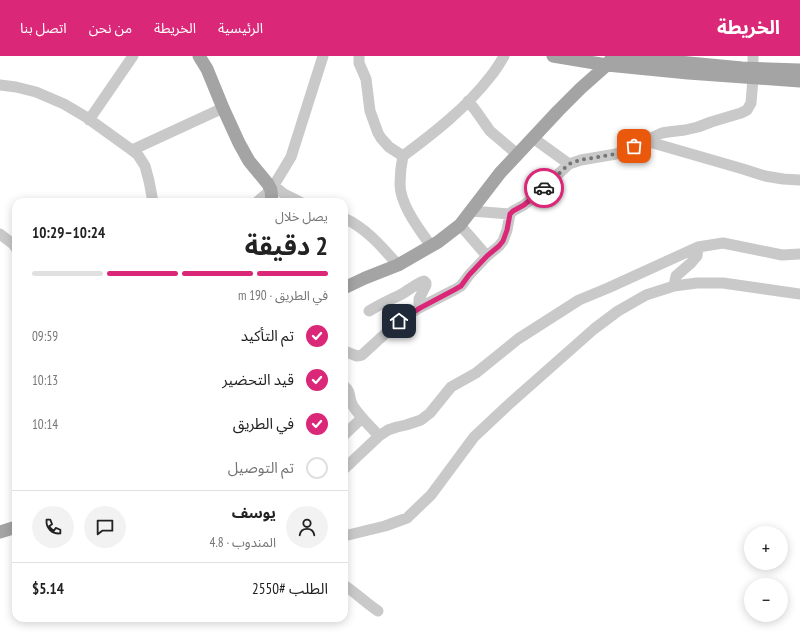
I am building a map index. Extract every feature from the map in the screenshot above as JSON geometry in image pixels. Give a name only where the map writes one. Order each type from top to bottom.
[{"type":"main road","points":[[199,56],[207,69],[239,143],[249,160],[264,178],[272,192]]},
{"type":"main road","points":[[554,56],[610,61],[753,67],[800,81]]},
{"type":"main road","points":[[616,56],[800,70]]},
{"type":"main road","points":[[348,286],[398,265],[431,246],[460,225],[500,173],[558,111],[610,61]]},
{"type":"main road","points":[[0,532],[12,528]]},
{"type":"street","points":[[90,120],[133,56]]},
{"type":"street","points":[[263,198],[272,192],[291,157],[323,56]]},
{"type":"street","points":[[359,56],[359,63],[366,79],[370,110],[378,133],[390,147],[403,156]]},
{"type":"street","points":[[431,246],[410,214],[402,194],[400,186],[403,156],[440,128],[468,102],[491,76],[504,56]]},
{"type":"street","points":[[348,353],[357,356],[362,355],[399,321],[461,286],[469,275],[503,241],[510,214],[533,198],[569,164],[580,160],[616,154],[668,132],[698,127],[745,112],[749,109],[751,104],[753,67]]},
{"type":"street","points":[[0,85],[36,92],[64,104],[90,120],[132,150],[138,155],[145,166],[152,198]]},
{"type":"street","points":[[468,102],[490,132],[518,154]]},
{"type":"street","points":[[132,150],[223,108]]},
{"type":"street","points":[[533,138],[569,164]]},
{"type":"street","points":[[646,141],[765,176],[800,180]]},
{"type":"street","points":[[272,192],[284,194],[292,198]]},
{"type":"street","points":[[472,211],[510,214]]},
{"type":"street","points":[[348,220],[354,222],[370,235],[398,265]]},
{"type":"street","points":[[460,225],[487,256]]},
{"type":"street","points":[[0,234],[12,243]]},
{"type":"street","points":[[348,465],[379,436],[388,430],[421,420],[430,413],[451,387],[476,373],[518,339],[579,300],[698,247],[723,243],[782,255],[800,254]]},
{"type":"street","points":[[674,286],[676,276],[697,256],[698,247]]},
{"type":"street","points":[[369,311],[424,281],[426,285],[419,299],[420,308]]},
{"type":"street","points":[[348,535],[385,526],[406,518],[431,495],[474,437],[507,406],[555,363],[618,311],[646,295],[674,286],[697,283],[723,283],[800,294]]},
{"type":"street","points":[[348,390],[352,405],[379,436]]},
{"type":"street","points":[[348,431],[362,418]]},
{"type":"street","points":[[348,588],[378,610]]},
{"type":"way so far","points":[[544,188],[569,164],[580,160],[610,156],[623,152],[634,146]]},
{"type":"route","points":[[399,321],[461,286],[469,275],[503,241],[510,214],[524,205],[544,188]]}]
